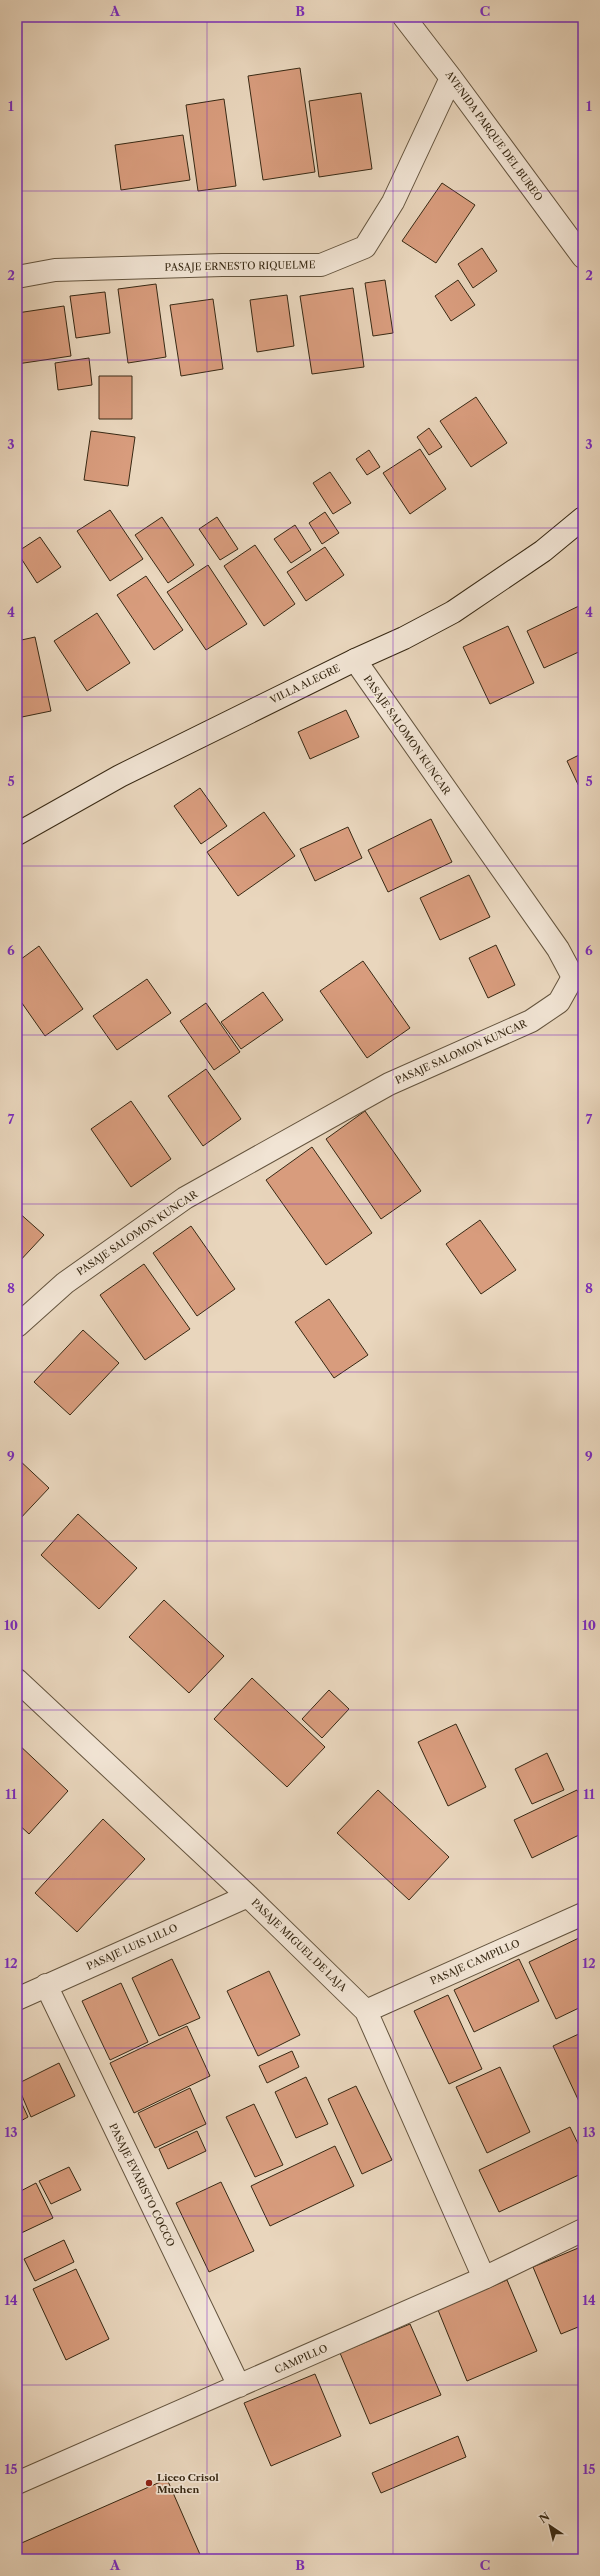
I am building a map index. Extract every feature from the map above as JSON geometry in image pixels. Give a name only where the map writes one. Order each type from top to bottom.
[{"type":"street","name":"AVENIDA PARQUE DEL BUREO","points":[[404,17],[451,78],[583,257]]},
{"type":"street","name":"PASAJE ERNESTO RIQUELME","points":[[17,276],[63,270],[321,265],[365,247],[393,202],[451,78]]},
{"type":"street","name":"VILLA ALEGRE","points":[[17,834],[120,776],[355,660],[404,638],[453,612],[543,551],[583,518]]},
{"type":"street","name":"PASAJE SALOMON KUNCAR","points":[[17,1326],[65,1283],[185,1198],[389,1084],[531,1021],[559,1002],[573,977],[558,949],[355,660]]},
{"type":"street","name":"PASAJE MIGUEL DE LAJA","points":[[17,1680],[248,1896],[366,2010],[484,2278]]},
{"type":"street","name":"PASAJE LUIS LILLO","points":[[17,1999],[248,1896]]},
{"type":"street","name":"PASAJE CAMPILLO","points":[[366,2010],[583,1914]]},
{"type":"street","name":"PASAJE EVARISTO COCCO","points":[[46,1985],[239,2386]]},
{"type":"street","name":"CAMPILLO","points":[[17,2484],[484,2278],[583,2230]]},
{"type":"building","points":[[300,68],[315,172],[263,180],[248,76]]},
{"type":"building","points":[[361,93],[372,169],[319,177],[309,101]]},
{"type":"building","points":[[224,99],[236,186],[198,191],[186,105]]},
{"type":"building","points":[[183,135],[190,180],[121,190],[115,145]]},
{"type":"building","points":[[442,183],[475,205],[436,263],[402,241]]},
{"type":"building","points":[[482,248],[497,271],[473,288],[458,264]]},
{"type":"building","points":[[385,280],[393,333],[373,336],[365,283]]},
{"type":"building","points":[[458,280],[475,305],[451,321],[435,296]]},
{"type":"building","points":[[156,284],[166,357],[128,363],[118,289]]},
{"type":"building","points":[[353,288],[364,367],[312,374],[300,296]]},
{"type":"building","points":[[105,292],[110,333],[76,338],[70,296]]},
{"type":"building","points":[[287,295],[294,346],[257,352],[250,300]]},
{"type":"building","points":[[213,299],[223,369],[181,376],[170,305]]},
{"type":"building","points":[[64,306],[71,356],[17,364],[17,313]]},
{"type":"building","points":[[89,358],[92,385],[58,390],[55,363]]},
{"type":"building","points":[[99,376],[132,376],[132,419],[99,419]]},
{"type":"building","points":[[476,397],[507,443],[471,467],[440,421]]},
{"type":"building","points":[[429,428],[442,447],[429,455],[417,437]]},
{"type":"building","points":[[91,431],[135,437],[128,486],[84,480]]},
{"type":"building","points":[[420,449],[446,489],[410,514],[383,473]]},
{"type":"building","points":[[369,450],[380,467],[367,475],[356,459]]},
{"type":"building","points":[[330,472],[351,503],[333,514],[313,483]]},
{"type":"building","points":[[110,510],[143,559],[110,581],[77,531]]},
{"type":"building","points":[[325,512],[339,533],[322,544],[309,523]]},
{"type":"building","points":[[162,517],[194,565],[168,583],[135,535]]},
{"type":"building","points":[[217,517],[238,549],[220,560],[199,529]]},
{"type":"building","points":[[295,525],[311,550],[291,563],[274,539]]},
{"type":"building","points":[[40,537],[61,567],[37,583],[17,552]]},
{"type":"building","points":[[255,545],[295,604],[264,626],[224,566]]},
{"type":"building","points":[[325,547],[344,575],[306,601],[287,572]]},
{"type":"building","points":[[208,565],[247,624],[206,650],[167,592]]},
{"type":"building","points":[[146,576],[183,630],[154,650],[117,595]]},
{"type":"building","points":[[581,605],[583,609],[583,650],[544,668],[527,631]]},
{"type":"building","points":[[97,613],[130,663],[87,691],[54,641]]},
{"type":"building","points":[[508,626],[534,683],[490,704],[463,647]]},
{"type":"building","points":[[35,637],[51,711],[17,718],[17,641]]},
{"type":"building","points":[[346,710],[359,737],[310,759],[298,732]]},
{"type":"building","points":[[583,753],[583,795],[567,761]]},
{"type":"building","points":[[200,788],[227,826],[201,844],[174,806]]},
{"type":"building","points":[[264,812],[295,856],[238,896],[207,852]]},
{"type":"building","points":[[431,819],[452,862],[388,892],[368,850]]},
{"type":"building","points":[[348,827],[362,858],[315,881],[300,849]]},
{"type":"building","points":[[469,875],[490,917],[440,940],[420,898]]},
{"type":"building","points":[[496,945],[515,985],[488,998],[469,958]]},
{"type":"building","points":[[39,946],[83,1009],[45,1036],[17,996],[17,962]]},
{"type":"building","points":[[363,961],[410,1028],[367,1058],[320,991]]},
{"type":"building","points":[[147,979],[171,1013],[117,1050],[93,1016]]},
{"type":"building","points":[[263,992],[283,1020],[241,1049],[221,1022]]},
{"type":"building","points":[[206,1003],[240,1052],[214,1070],[180,1021]]},
{"type":"building","points":[[206,1069],[241,1119],[203,1146],[168,1096]]},
{"type":"building","points":[[131,1101],[171,1159],[131,1187],[91,1129]]},
{"type":"building","points":[[365,1111],[421,1191],[381,1219],[326,1139]]},
{"type":"building","points":[[312,1147],[372,1233],[326,1265],[266,1180]]},
{"type":"building","points":[[17,1211],[44,1235],[17,1264]]},
{"type":"building","points":[[480,1220],[516,1270],[481,1294],[446,1244]]},
{"type":"building","points":[[191,1226],[235,1289],[197,1316],[153,1253]]},
{"type":"building","points":[[144,1264],[190,1329],[145,1360],[100,1295]]},
{"type":"building","points":[[329,1299],[368,1355],[334,1378],[295,1322]]},
{"type":"building","points":[[83,1330],[119,1363],[70,1415],[34,1382]]},
{"type":"building","points":[[17,1458],[49,1488],[17,1522]]},
{"type":"building","points":[[78,1514],[137,1568],[99,1609],[41,1555]]},
{"type":"building","points":[[164,1600],[224,1656],[189,1693],[129,1637]]},
{"type":"building","points":[[252,1678],[325,1747],[287,1787],[214,1719]]},
{"type":"building","points":[[329,1690],[349,1709],[322,1738],[302,1719]]},
{"type":"building","points":[[456,1724],[486,1787],[448,1806],[418,1742]]},
{"type":"building","points":[[17,1743],[68,1791],[29,1834],[17,1823]]},
{"type":"building","points":[[547,1753],[564,1790],[532,1804],[515,1769]]},
{"type":"building","points":[[378,1790],[449,1857],[409,1900],[337,1833]]},
{"type":"building","points":[[577,1790],[583,1803],[583,1833],[532,1858],[514,1820]]},
{"type":"building","points":[[103,1819],[145,1859],[77,1932],[35,1893]]},
{"type":"building","points":[[583,1936],[583,2006],[556,2019],[529,1962]]},
{"type":"building","points":[[172,1959],[200,2018],[159,2036],[132,1978]]},
{"type":"building","points":[[519,1959],[539,2001],[474,2032],[454,1990]]},
{"type":"building","points":[[269,1971],[300,2035],[258,2056],[227,1991]]},
{"type":"building","points":[[121,1983],[148,2042],[110,2060],[82,2001]]},
{"type":"building","points":[[448,1995],[482,2069],[449,2084],[414,2011]]},
{"type":"building","points":[[187,2026],[210,2076],[134,2113],[110,2063]]},
{"type":"building","points":[[583,2032],[583,2110],[553,2046]]},
{"type":"building","points":[[292,2051],[299,2067],[267,2083],[259,2066]]},
{"type":"building","points":[[59,2063],[75,2096],[31,2117],[17,2084]]},
{"type":"building","points":[[500,2067],[530,2132],[487,2153],[456,2087]]},
{"type":"building","points":[[306,2077],[328,2124],[296,2138],[275,2092]]},
{"type":"building","points":[[356,2086],[392,2160],[362,2174],[328,2099]]},
{"type":"building","points":[[190,2088],[206,2124],[155,2148],[138,2113]]},
{"type":"building","points":[[17,2093],[28,2117],[17,2123]]},
{"type":"building","points":[[254,2104],[283,2165],[255,2177],[226,2117]]},
{"type":"building","points":[[570,2127],[583,2154],[583,2173],[499,2212],[479,2170]]},
{"type":"building","points":[[197,2131],[206,2151],[168,2169],[159,2149]]},
{"type":"building","points":[[335,2146],[354,2186],[270,2226],[251,2186]]},
{"type":"building","points":[[69,2167],[81,2190],[51,2204],[39,2181]]},
{"type":"building","points":[[221,2182],[254,2251],[209,2272],[176,2203]]},
{"type":"building","points":[[36,2183],[53,2218],[17,2235],[17,2193]]},
{"type":"building","points":[[64,2240],[74,2262],[35,2281],[24,2259]]},
{"type":"building","points":[[583,2246],[583,2325],[561,2334],[533,2267]]},
{"type":"building","points":[[76,2269],[109,2339],[66,2360],[33,2289]]},
{"type":"building","points":[[507,2280],[537,2351],[467,2381],[438,2310]]},
{"type":"building","points":[[410,2324],[441,2395],[370,2424],[340,2353]]},
{"type":"building","points":[[315,2374],[341,2436],[271,2466],[244,2403]]},
{"type":"building","points":[[458,2436],[466,2457],[381,2493],[372,2473]]},
{"type":"building","points":[[167,2479],[202,2559],[17,2559],[17,2545]]},
{"type":"place","name":"Liceo Crisol Muchen","points":[[149,2483]]}]
